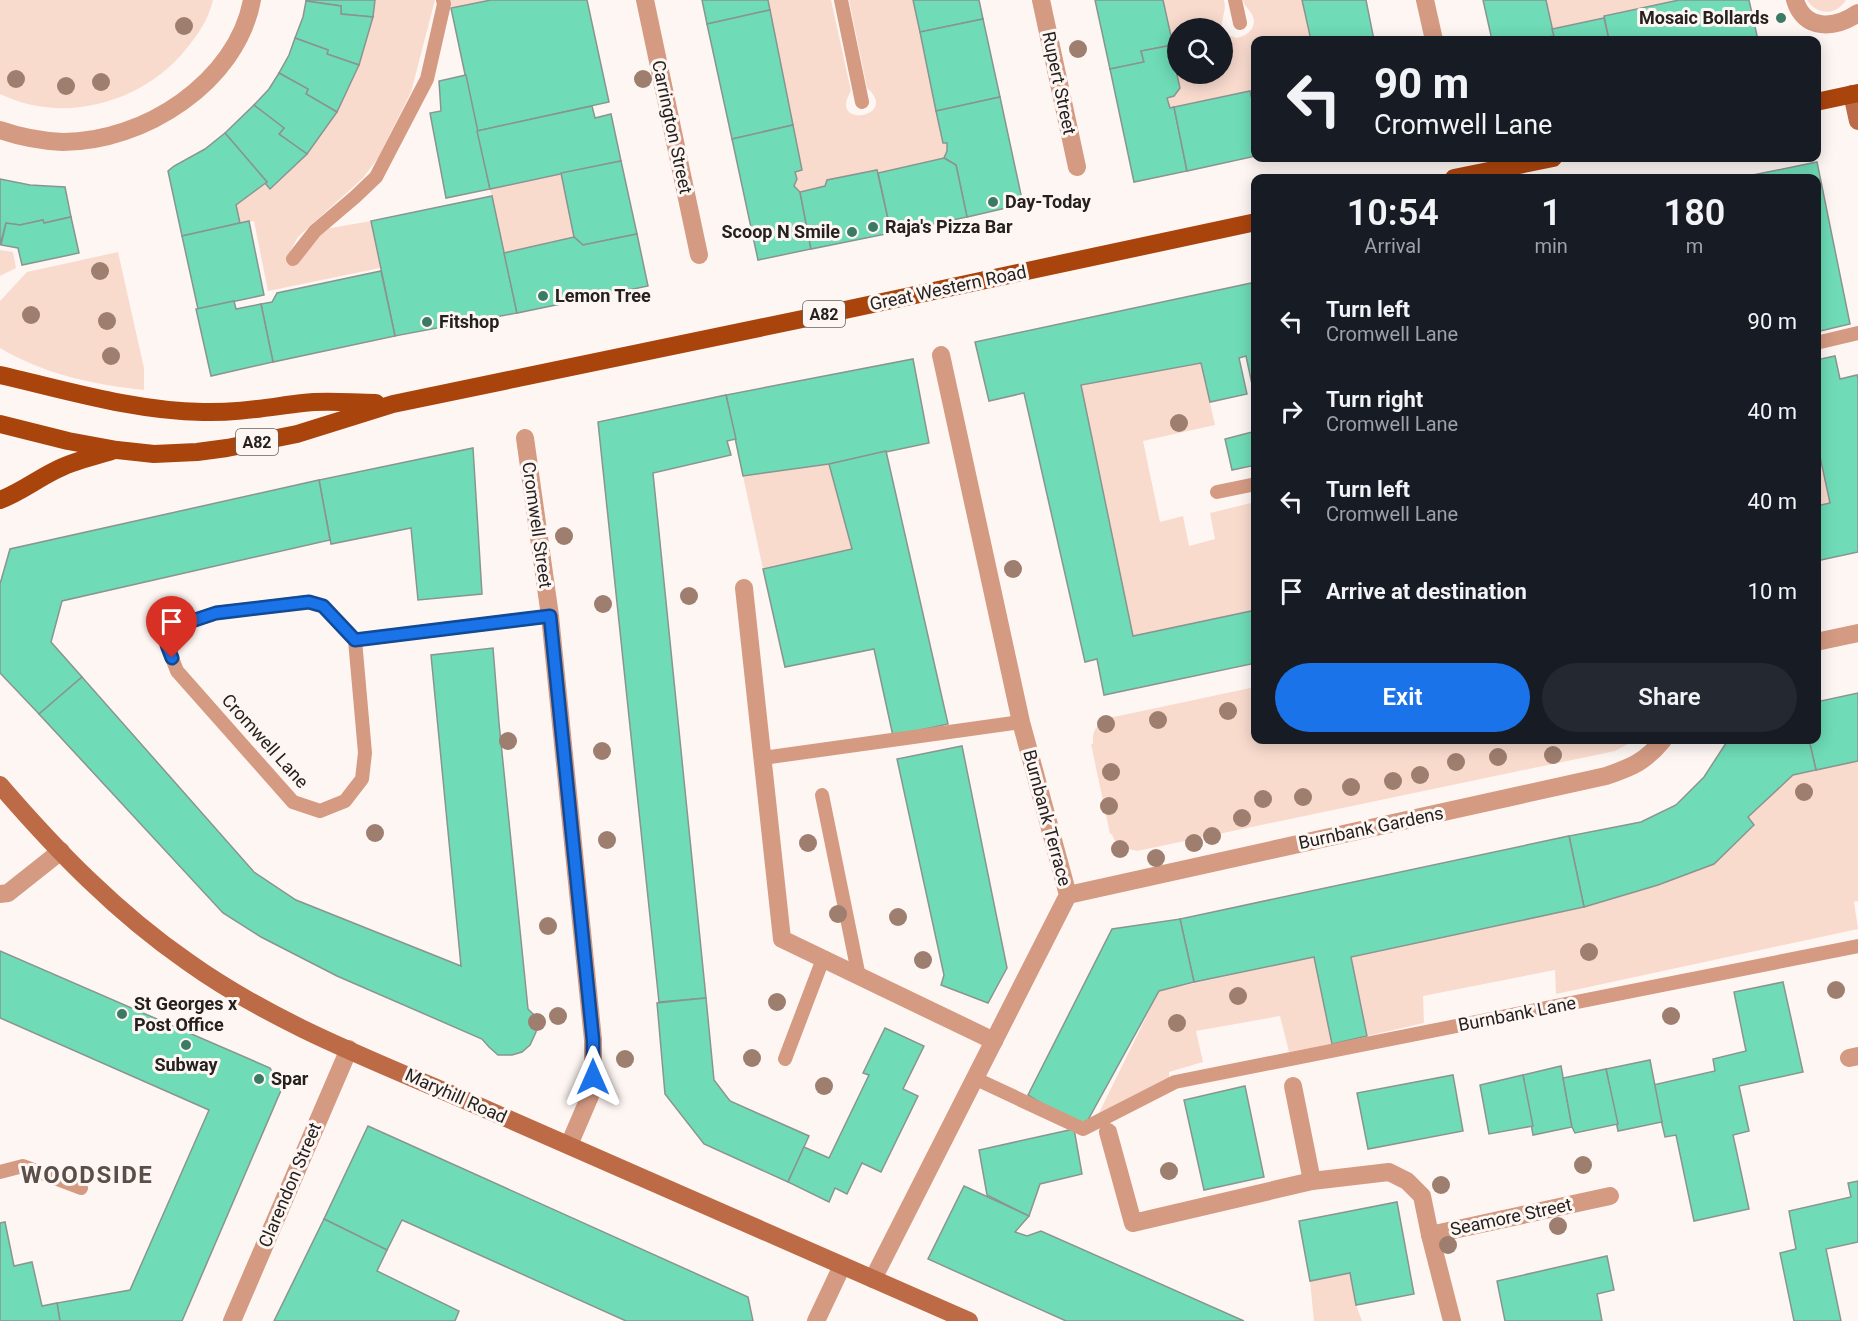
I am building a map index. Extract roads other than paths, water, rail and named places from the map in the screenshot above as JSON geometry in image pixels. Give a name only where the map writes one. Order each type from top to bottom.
[{"type":"main road","points":[[1821,101],[1855,94]]},
{"type":"main road","points":[[1474,174],[1533,162]]},
{"type":"main road","name":"Great Western Road","points":[[0,424],[68,441],[154,454],[227,448],[297,434],[393,404],[1251,223]]},
{"type":"main road","name":"Great Western Road","points":[[0,375],[120,402],[200,412],[256,410],[305,402],[393,404]]},
{"type":"main road","points":[[0,500],[63,466],[117,450]]},
{"type":"street","points":[[0,130],[43,140],[64,142],[83,140],[107,136],[136,127],[167,112],[200,88],[221,66],[239,40],[252,0]]},
{"type":"street","name":"Carrington Street","points":[[645,0],[699,255]]},
{"type":"street","name":"Rupert Street","points":[[1041,0],[1077,166]]},
{"type":"street","points":[[1425,0],[1433,36]]},
{"type":"street","points":[[1795,0],[1802,16],[1812,22],[1825,25],[1850,18],[1858,13]]},
{"type":"street","points":[[1855,94],[1858,121]]},
{"type":"street","name":"Burnbank Terrace","points":[[873,1279],[1068,895],[1021,722],[941,355]]},
{"type":"street","name":"Cromwell Street","points":[[525,438],[550,616],[593,1040],[593,1077],[590,1096],[569,1145]]},
{"type":"street","points":[[744,588],[782,939],[994,1041]]},
{"type":"street","points":[[1821,641],[1858,633]]},
{"type":"street","name":"Burnbank Gardens","points":[[1068,895],[1606,776],[1633,767],[1660,744]]},
{"type":"street","name":"Maryhill Road","points":[[0,785],[84,875],[152,936],[243,997],[349,1049],[969,1321]]},
{"type":"street","points":[[0,894],[8,893],[61,851]]},
{"type":"street","name":"Clarendon Street","points":[[232,1321],[349,1049]]},
{"type":"street","points":[[1293,1086],[1312,1181]]},
{"type":"street","points":[[1108,1132],[1133,1223],[1312,1181],[1389,1172],[1407,1181],[1422,1196],[1430,1235]]},
{"type":"street","name":"Seamore Street","points":[[1452,1321],[1430,1235],[1610,1196]]},
{"type":"street","points":[[816,1321],[842,1266]]},
{"type":"lane","points":[[293,260],[315,231],[355,198],[376,177],[427,79],[443,0]]},
{"type":"lane","points":[[841,0],[862,102]]},
{"type":"lane","points":[[1235,0],[1240,24]]},
{"type":"lane","points":[[1821,342],[1858,333]]},
{"type":"lane","points":[[1217,492],[1251,485]]},
{"type":"lane","name":"Cromwell Lane","points":[[309,602],[323,606],[355,640],[365,753],[362,778],[345,801],[320,811],[293,802],[177,670],[167,645],[174,627],[216,613],[309,602]]},
{"type":"lane","points":[[355,640],[550,616]]},
{"type":"lane","points":[[763,758],[1021,722]]},
{"type":"lane","points":[[822,795],[859,977]]},
{"type":"lane","name":"Burnbank Lane","points":[[974,1078],[1083,1129],[1175,1082],[1858,946]]},
{"type":"lane","points":[[785,1059],[823,959]]},
{"type":"lane","points":[[0,1172],[22,1166],[81,1188]]},
{"type":"place","name":"Mosaic Bollards","points":[[1781,18]]},
{"type":"place","name":"Day-Today","points":[[993,202]]},
{"type":"place","name":"Raja's Pizza Bar","points":[[873,227]]},
{"type":"place","name":"Scoop N Smile","points":[[852,232]]},
{"type":"place","name":"Lemon Tree","points":[[543,296]]},
{"type":"place","name":"Fitshop","points":[[427,322]]},
{"type":"place","name":"St Georges x Post Office","points":[[122,1014]]},
{"type":"place","name":"Subway","points":[[186,1045]]},
{"type":"place","name":"Spar","points":[[259,1079]]},
{"type":"district","name":"WOODSIDE","points":[[87,1175]]}]
